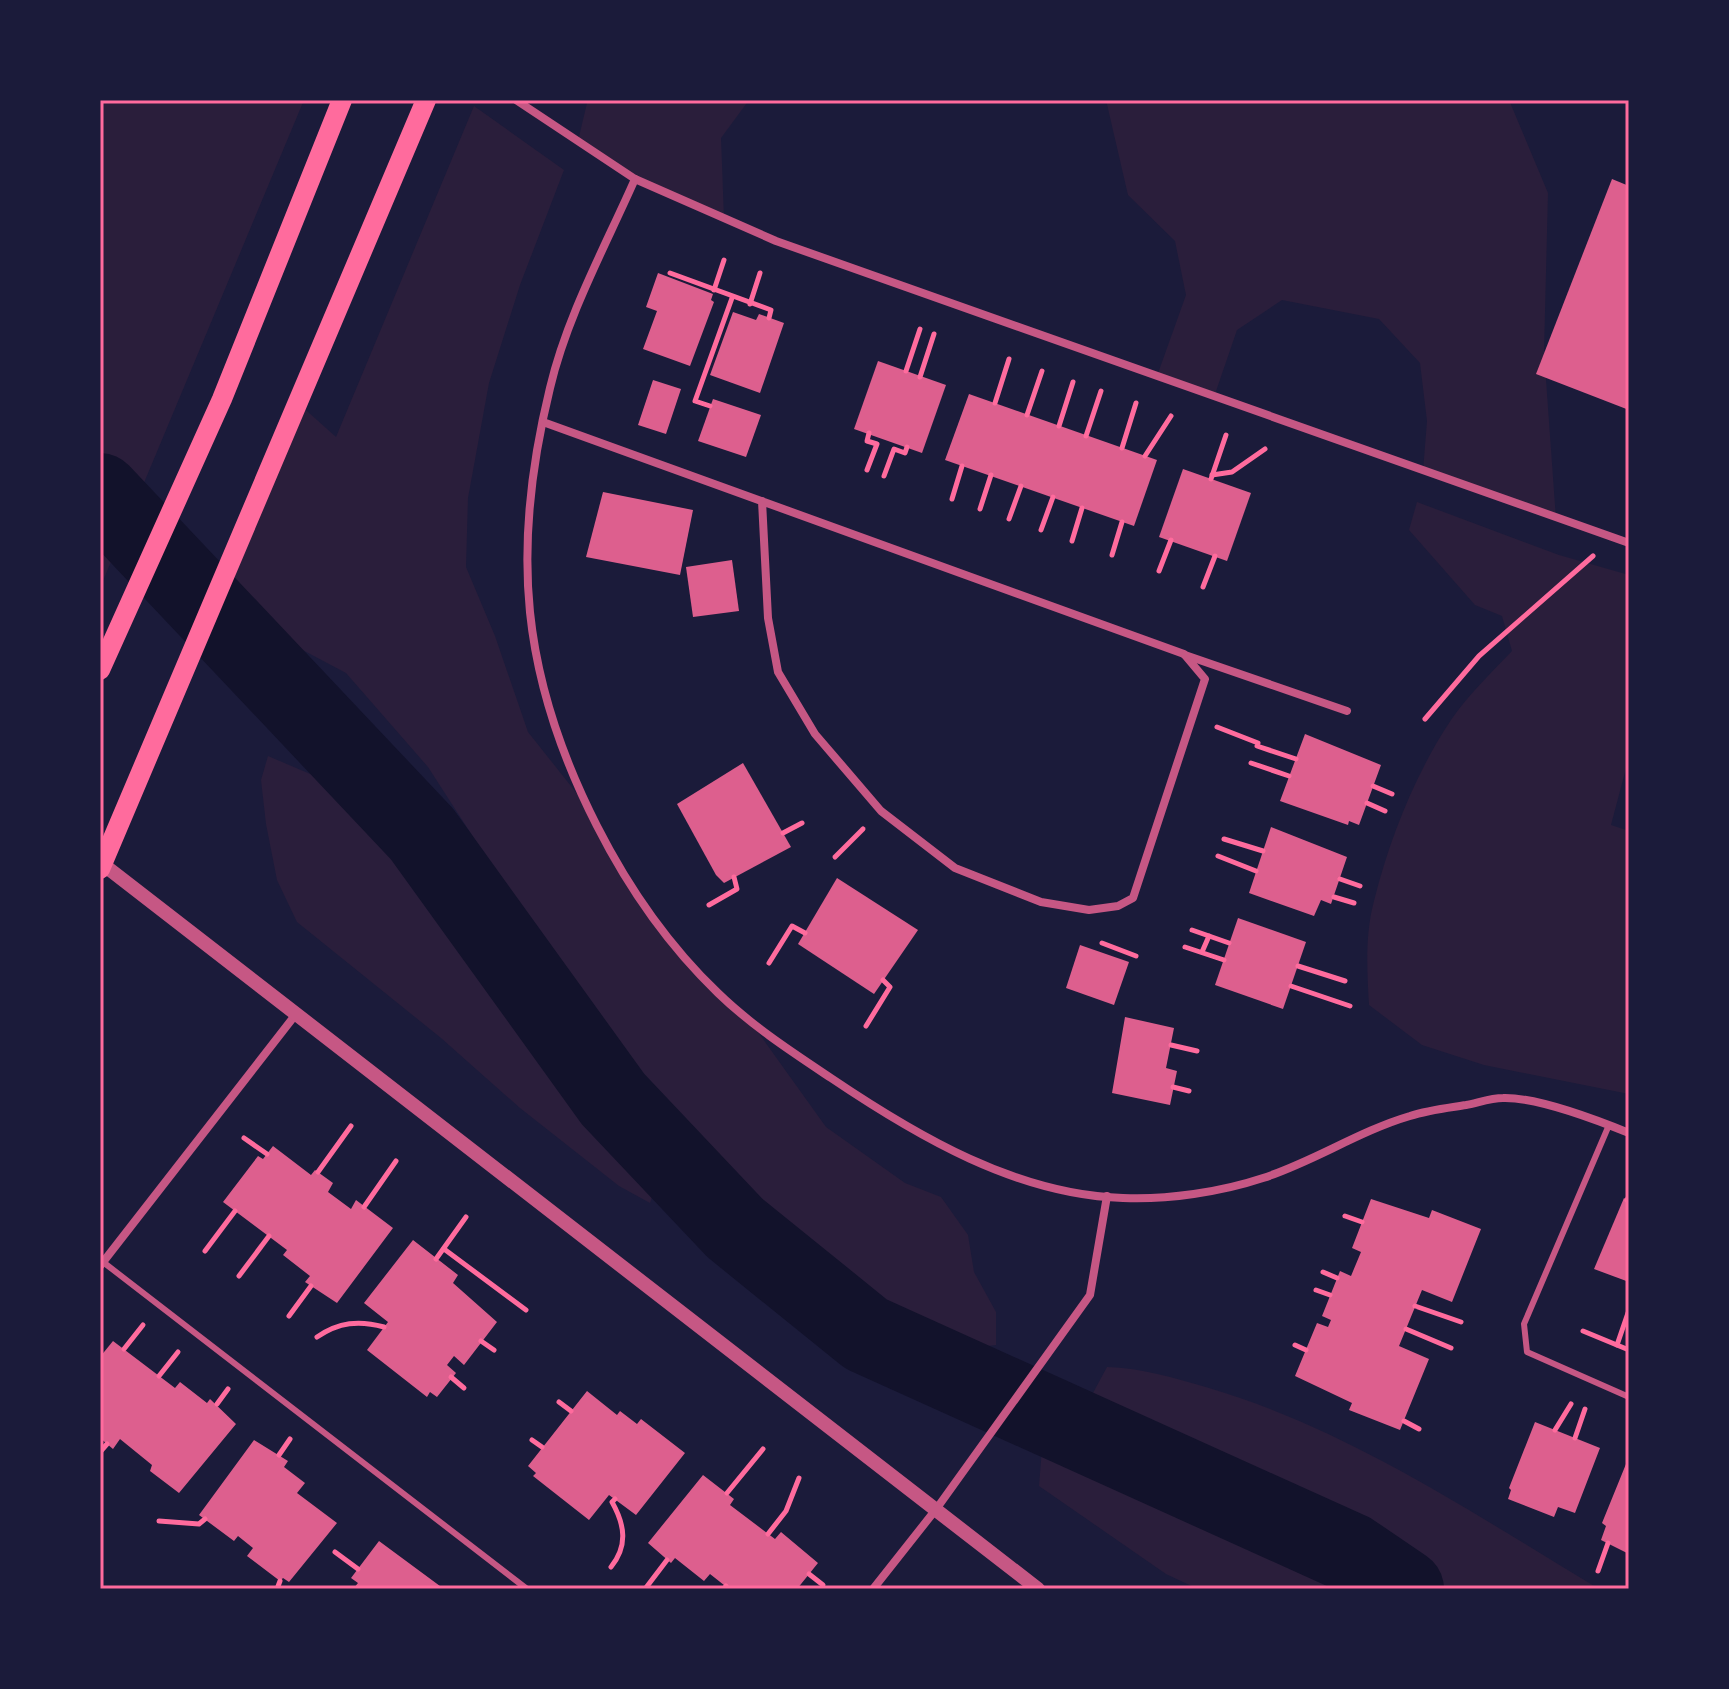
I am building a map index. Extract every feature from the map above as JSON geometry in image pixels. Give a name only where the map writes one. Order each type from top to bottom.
[{"type":"main road","points":[[100,670],[222,399],[342,100]]},
{"type":"main road","points":[[100,869],[426,100]]},
{"type":"street","points":[[516,100],[635,179],[776,241],[1629,543]]},
{"type":"street","points":[[635,179],[575,315],[551,384],[528,518],[526,554],[530,629],[539,677],[574,780],[616,863],[668,939],[742,1016],[889,1117],[950,1149],[1053,1190],[1124,1198],[1186,1193],[1262,1179],[1410,1116],[1505,1097],[1586,1116],[1629,1133]]},
{"type":"street","points":[[543,422],[1347,711]]},
{"type":"street","points":[[762,501],[768,618],[778,672],[815,734],[881,811],[955,868],[1041,902],[1089,910],[1118,906],[1133,898],[1205,679],[1184,654]]},
{"type":"street","points":[[100,862],[812,1417],[937,1508],[1038,1589]]},
{"type":"street","points":[[102,1264],[296,1014]]},
{"type":"street","points":[[873,1589],[937,1508],[1090,1295],[1107,1196]]},
{"type":"lane","points":[[1609,1125],[1524,1324],[1527,1352],[1629,1397]]},
{"type":"lane","points":[[102,1264],[527,1589]]},
{"type":"path","points":[[714,290],[724,260]]},
{"type":"path","points":[[670,273],[771,310],[769,318]]},
{"type":"path","points":[[750,304],[760,273]]},
{"type":"path","points":[[710,406],[695,401],[732,298]]},
{"type":"path","points":[[906,371],[920,329]]},
{"type":"path","points":[[920,377],[934,334]]},
{"type":"path","points":[[995,403],[1009,359]]},
{"type":"path","points":[[1027,415],[1042,371]]},
{"type":"path","points":[[1059,426],[1073,382]]},
{"type":"path","points":[[1086,436],[1101,391]]},
{"type":"path","points":[[1122,448],[1136,403]]},
{"type":"path","points":[[1145,456],[1171,416]]},
{"type":"path","points":[[867,470],[877,444],[867,441],[869,433]]},
{"type":"path","points":[[1226,435],[1211,477],[1232,472],[1265,449]]},
{"type":"path","points":[[884,476],[894,449],[905,453],[907,447]]},
{"type":"path","points":[[952,499],[962,466]]},
{"type":"path","points":[[980,509],[991,475]]},
{"type":"path","points":[[1009,519],[1021,486]]},
{"type":"path","points":[[1041,530],[1053,497]]},
{"type":"path","points":[[1072,541],[1082,508]]},
{"type":"path","points":[[1112,555],[1122,522]]},
{"type":"path","points":[[1425,719],[1479,656],[1544,597],[1586,565],[1608,536]]},
{"type":"path","points":[[1159,571],[1171,540]]},
{"type":"path","points":[[1203,587],[1215,556]]},
{"type":"path","points":[[1194,718],[1296,759]]},
{"type":"path","points":[[1251,763],[1289,776]]},
{"type":"path","points":[[1373,786],[1392,794]]},
{"type":"path","points":[[1367,803],[1385,811]]},
{"type":"path","points":[[835,857],[881,811]]},
{"type":"path","points":[[783,833],[802,823]]},
{"type":"path","points":[[1224,839],[1263,851]]},
{"type":"path","points":[[1218,856],[1256,871]]},
{"type":"path","points":[[709,905],[737,889],[734,877]]},
{"type":"path","points":[[1340,879],[1360,886]]},
{"type":"path","points":[[1334,897],[1354,903]]},
{"type":"path","points":[[769,963],[792,926],[805,933]]},
{"type":"path","points":[[1192,930],[1229,943]]},
{"type":"path","points":[[1202,952],[1209,936]]},
{"type":"path","points":[[1102,943],[1136,956]]},
{"type":"path","points":[[1185,947],[1224,960]]},
{"type":"path","points":[[1298,966],[1345,981]]},
{"type":"path","points":[[866,1026],[890,987],[883,980]]},
{"type":"path","points":[[1291,986],[1350,1006]]},
{"type":"path","points":[[1171,1045],[1197,1051]]},
{"type":"path","points":[[1173,1087],[1189,1091]]},
{"type":"path","points":[[318,1172],[351,1126]]},
{"type":"path","points":[[244,1138],[267,1154]]},
{"type":"path","points":[[364,1207],[396,1161]]},
{"type":"path","points":[[205,1251],[235,1211]]},
{"type":"path","points":[[1345,1216],[1362,1222]]},
{"type":"path","points":[[436,1259],[466,1217]]},
{"type":"path","points":[[239,1276],[269,1236]]},
{"type":"path","points":[[444,1249],[526,1310]]},
{"type":"path","points":[[1323,1272],[1337,1278]]},
{"type":"path","points":[[289,1316],[311,1286]]},
{"type":"path","points":[[1316,1290],[1330,1295]]},
{"type":"path","points":[[1415,1306],[1461,1322]]},
{"type":"path","points":[[1617,1345],[1629,1310]]},
{"type":"path","points":[[317,1337],[346,1323],[366,1322],[384,1327]]},
{"type":"path","points":[[124,1349],[144,1324]]},
{"type":"path","points":[[1406,1329],[1451,1348]]},
{"type":"path","points":[[1583,1331],[1629,1350]]},
{"type":"path","points":[[481,1341],[494,1350]]},
{"type":"path","points":[[1295,1345],[1306,1350]]},
{"type":"path","points":[[159,1376],[178,1351]]},
{"type":"path","points":[[451,1377],[464,1388]]},
{"type":"path","points":[[217,1404],[228,1389]]},
{"type":"path","points":[[559,1402],[571,1411]]},
{"type":"path","points":[[1555,1430],[1571,1404]]},
{"type":"path","points":[[1575,1438],[1585,1409]]},
{"type":"path","points":[[1404,1421],[1419,1429]]},
{"type":"path","points":[[279,1455],[290,1439]]},
{"type":"path","points":[[532,1440],[542,1447]]},
{"type":"path","points":[[100,1452],[107,1444]]},
{"type":"path","points":[[727,1493],[763,1449]]},
{"type":"path","points":[[768,1534],[786,1511],[799,1478]]},
{"type":"path","points":[[611,1567],[623,1545],[620,1516],[612,1502],[615,1499]]},
{"type":"path","points":[[159,1521],[199,1524],[205,1519]]},
{"type":"path","points":[[1598,1571],[1608,1543]]},
{"type":"path","points":[[335,1552],[358,1569]]},
{"type":"path","points":[[645,1589],[667,1560]]},
{"type":"path","points":[[809,1574],[823,1585]]},
{"type":"path","points":[[277,1589],[280,1581]]},
{"type":"shaded area","points":[[100,100],[304,100],[100,588]]},
{"type":"shaded area","points":[[583,100],[749,100],[721,138],[724,218],[635,179],[578,141],[587,103]]},
{"type":"shaded area","points":[[1106,100],[1509,100],[1548,193],[1544,352],[1556,519],[1423,471],[1427,421],[1420,363],[1379,319],[1282,300],[1237,330],[1214,397],[1157,376],[1186,295],[1175,241],[1128,195]]},
{"type":"shaded area","points":[[474,106],[564,170],[520,285],[489,383],[468,498],[466,567],[495,636],[528,732],[586,805],[668,939],[750,1021],[826,1127],[905,1183],[941,1197],[968,1235],[974,1272],[996,1312],[996,1345],[971,1348],[884,1323],[722,1190],[669,1114],[578,1017],[505,903],[486,857],[428,767],[346,673],[214,603],[298,403],[336,437]]},
{"type":"shaded area","points":[[1417,502],[1559,555],[1629,575],[1629,757],[1611,825],[1629,831],[1629,1094],[1484,1065],[1422,1045],[1369,1005],[1367,952],[1371,914],[1387,854],[1405,807],[1426,762],[1451,720],[1512,651],[1502,616],[1475,605],[1409,530]]},
{"type":"shaded area","points":[[268,756],[336,785],[396,823],[473,939],[495,992],[588,1116],[646,1175],[653,1194],[650,1203],[619,1186],[520,1108],[441,1038],[297,922],[277,880],[266,824],[261,780]]},
{"type":"shaded area","points":[[1107,1367],[1146,1371],[1196,1384],[1312,1427],[1410,1476],[1599,1589],[1424,1589],[1318,1509],[1172,1439],[1093,1393]]},
{"type":"shaded area","points":[[1042,1448],[1212,1509],[1295,1547],[1374,1589],[1198,1589],[1166,1574],[1039,1486]]},
{"type":"building","points":[[1612,179],[1629,186],[1629,410],[1536,374]]},
{"type":"building","points":[[658,273],[713,294],[711,300],[714,302],[690,366],[643,349],[657,311],[646,307]]},
{"type":"building","points":[[733,312],[756,320],[759,314],[784,323],[760,393],[710,375]]},
{"type":"building","points":[[878,361],[946,385],[922,453],[854,429]]},
{"type":"building","points":[[653,380],[681,389],[666,434],[638,425]]},
{"type":"building","points":[[969,394],[1157,460],[1134,526],[945,460]]},
{"type":"building","points":[[713,399],[761,415],[746,457],[698,441]]},
{"type":"building","points":[[1183,469],[1251,493],[1227,561],[1159,537]]},
{"type":"building","points":[[603,492],[693,510],[680,575],[586,557]]},
{"type":"building","points":[[732,560],[739,611],[693,617],[686,567]]},
{"type":"building","points":[[1305,734],[1381,765],[1359,825],[1349,821],[1348,825],[1280,801]]},
{"type":"building","points":[[743,763],[791,847],[724,883],[716,875],[677,804]]},
{"type":"building","points":[[1271,827],[1347,857],[1331,904],[1321,900],[1314,916],[1249,893]]},
{"type":"building","points":[[837,878],[918,930],[874,994],[798,944]]},
{"type":"building","points":[[1238,918],[1306,942],[1283,1009],[1215,985]]},
{"type":"building","points":[[1080,945],[1129,962],[1114,1005],[1066,988]]},
{"type":"building","points":[[1125,1017],[1174,1028],[1166,1068],[1177,1071],[1170,1105],[1112,1093]]},
{"type":"building","points":[[273,1146],[311,1175],[315,1170],[333,1183],[328,1192],[351,1209],[356,1200],[393,1228],[337,1303],[305,1282],[310,1276],[283,1255],[287,1250],[223,1202],[258,1156],[263,1159]]},
{"type":"building","points":[[1624,1198],[1629,1201],[1629,1282],[1594,1269]]},
{"type":"building","points":[[1371,1199],[1429,1218],[1432,1210],[1481,1229],[1452,1302],[1422,1290],[1399,1346],[1429,1359],[1400,1430],[1349,1410],[1352,1403],[1295,1376],[1317,1323],[1328,1327],[1331,1320],[1322,1316],[1340,1271],[1351,1276],[1361,1252],[1352,1248]]},
{"type":"building","points":[[413,1240],[458,1275],[453,1283],[497,1322],[464,1365],[454,1356],[447,1365],[456,1373],[437,1397],[430,1392],[427,1397],[367,1350],[388,1322],[364,1303]]},
{"type":"building","points":[[113,1341],[175,1388],[180,1382],[207,1403],[210,1399],[236,1424],[179,1493],[150,1471],[152,1465],[120,1439],[113,1449],[100,1438],[100,1357]]},
{"type":"building","points":[[587,1391],[617,1415],[620,1411],[637,1424],[641,1419],[685,1453],[636,1515],[609,1495],[589,1520],[533,1476],[536,1473],[528,1466]]},
{"type":"building","points":[[1535,1422],[1600,1448],[1575,1513],[1558,1507],[1554,1517],[1508,1499],[1509,1488]]},
{"type":"building","points":[[254,1440],[288,1461],[284,1467],[305,1483],[297,1493],[337,1523],[289,1582],[283,1578],[280,1581],[247,1556],[253,1548],[238,1536],[234,1541],[199,1515]]},
{"type":"building","points":[[1626,1464],[1629,1466],[1629,1554],[1601,1540],[1606,1526],[1602,1523]]},
{"type":"building","points":[[703,1475],[734,1499],[730,1505],[775,1539],[781,1532],[818,1563],[797,1589],[729,1589],[710,1574],[704,1581],[675,1558],[671,1563],[648,1543]]},
{"type":"building","points":[[379,1541],[444,1589],[353,1589],[358,1583],[351,1578]]},
{"type":"waterway","points":[[100,493],[422,834],[613,1099],[735,1228],[866,1334],[1351,1553],[1404,1589]]}]
